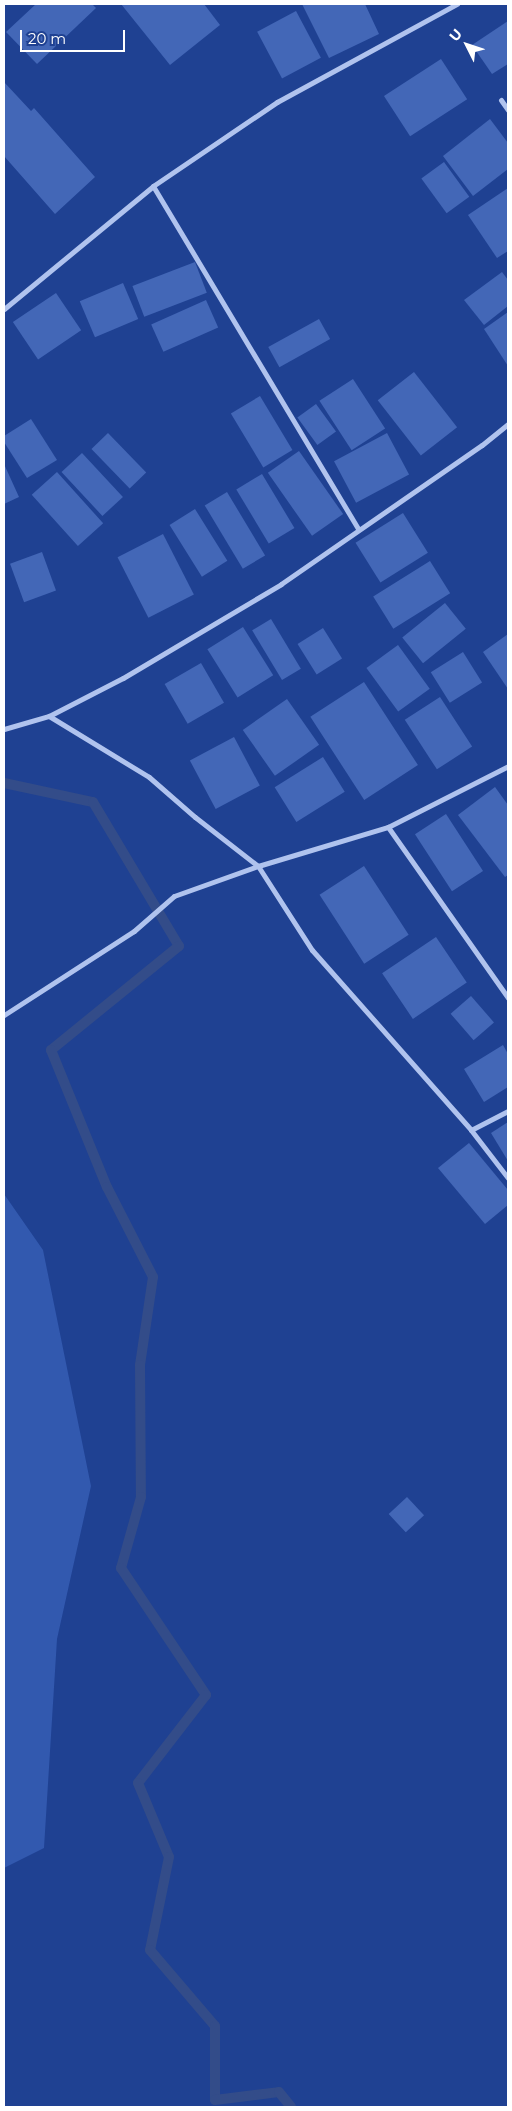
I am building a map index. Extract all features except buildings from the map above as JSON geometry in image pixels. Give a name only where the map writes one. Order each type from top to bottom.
[{"type":"street","points":[[4,310],[153,186],[277,102],[457,4]]},
{"type":"street","points":[[501,100],[508,110]]},
{"type":"street","points":[[153,186],[358,529]]},
{"type":"street","points":[[4,729],[49,716],[166,654],[280,584],[482,445],[508,424]]},
{"type":"street","points":[[49,716],[149,777],[195,817],[258,866],[312,950],[470,1130],[508,1178]]},
{"type":"street","points":[[4,1015],[134,931],[174,896],[258,866],[388,827],[508,766]]},
{"type":"street","points":[[388,827],[508,998]]},
{"type":"street","points":[[470,1130],[508,1111]]},
{"type":"shaded area","points":[[4,1194],[43,1250],[91,1486],[57,1639],[44,1848],[4,1868]]},
{"type":"waterway","points":[[4,783],[93,802],[179,946],[51,1050],[107,1187],[153,1277],[140,1365],[141,1497],[121,1568],[206,1695],[138,1783],[169,1857],[150,1950],[215,2026],[215,2100],[279,2092],[291,2107]]}]
